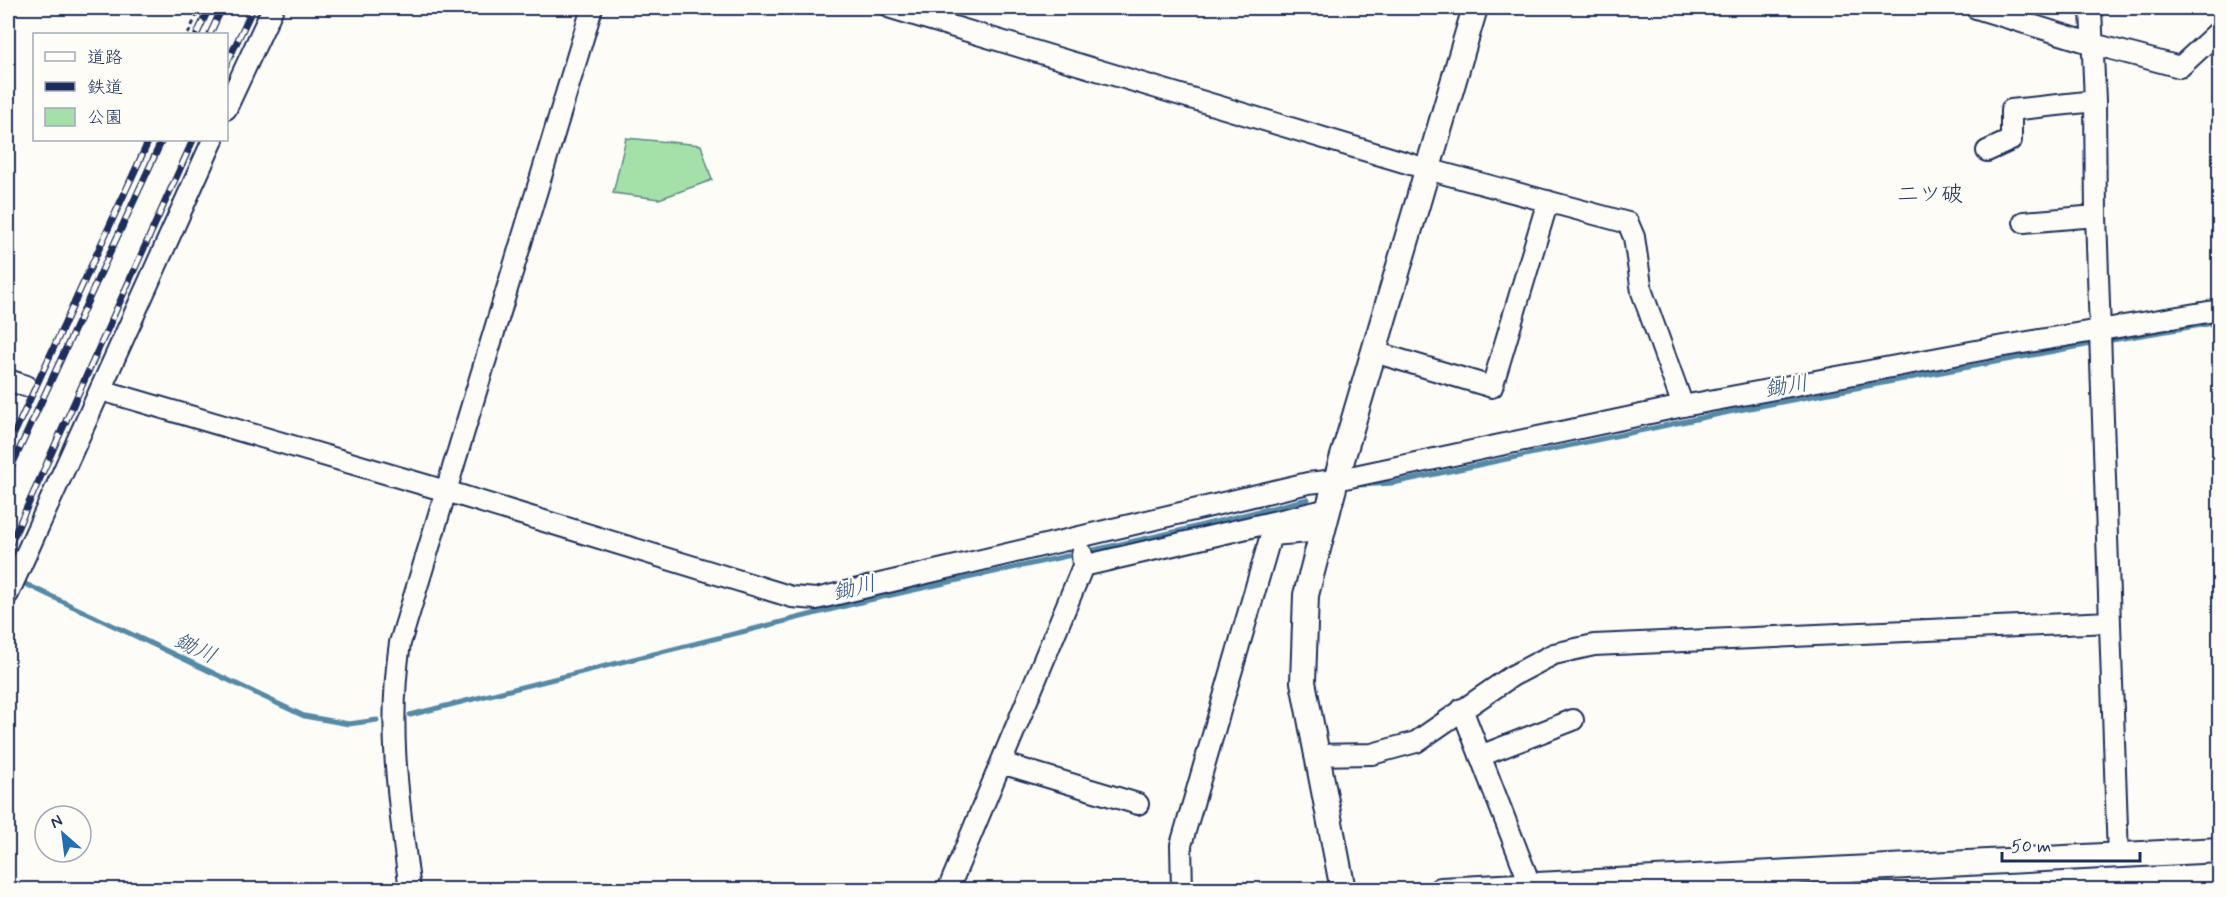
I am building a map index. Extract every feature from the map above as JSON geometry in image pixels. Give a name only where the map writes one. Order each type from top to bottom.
[{"type":"street","points":[[228,105],[273,8]]},
{"type":"street","points":[[410,890],[393,748],[394,678],[400,643],[592,8]]},
{"type":"street","points":[[891,8],[1427,168],[1629,223],[1634,237],[1641,292],[1683,406]]},
{"type":"street","points":[[1343,890],[1303,682],[1306,595],[1336,480],[1475,8]]},
{"type":"street","points":[[1976,8],[2093,44],[2180,67],[2220,30]]},
{"type":"street","points":[[2091,8],[2096,101],[2096,216],[2118,857]]},
{"type":"street","points":[[1987,152],[2011,140],[2011,110],[2096,101]]},
{"type":"street","points":[[8,592],[213,141]]},
{"type":"street","points":[[1374,352],[1491,387],[1548,201]]},
{"type":"street","points":[[2024,222],[2096,216]]},
{"type":"street","points":[[1081,551],[1308,483],[1336,480],[1683,406],[1992,348],[2101,337],[2220,310]]},
{"type":"street","points":[[101,390],[446,491],[792,597],[816,599],[1081,551],[1326,520]]},
{"type":"street","points":[[1182,890],[1180,845],[1271,535],[1326,520]]},
{"type":"street","points":[[948,890],[1001,763],[1081,551]]},
{"type":"street","points":[[1316,755],[1372,754],[1416,742],[1512,676],[1554,654],[1594,645],[2110,622]]},
{"type":"street","points":[[1462,709],[1530,884]]},
{"type":"street","points":[[1480,756],[1573,720]]},
{"type":"street","points":[[1001,763],[1137,804]]},
{"type":"street","points":[[1441,890],[1530,884],[1654,884],[2220,850]]},
{"type":"path","points":[[188,33],[200,8]]},
{"type":"green space","points":[[626,138],[701,145],[712,180],[659,199],[613,193]]},
{"type":"waterway","name":"鋤川","points":[[2106,341],[2220,322]]},
{"type":"waterway","name":"鋤川","points":[[1360,485],[1393,483],[1734,411],[2097,343]]},
{"type":"waterway","name":"鋤川","points":[[410,715],[869,600],[1179,531],[1308,499]]},
{"type":"waterway","name":"鋤川","points":[[17,580],[304,716],[349,724],[377,720]]},
{"type":"railway","points":[[197,33],[209,8]]},
{"type":"railway","points":[[210,33],[222,8]]},
{"type":"railway","points":[[228,61],[253,8]]},
{"type":"railway","points":[[8,447],[149,141]]},
{"type":"railway","points":[[8,474],[162,141]]},
{"type":"railway","points":[[8,549],[193,141]]},
{"type":"district","name":"二ツ破","points":[[1930,193]]}]
